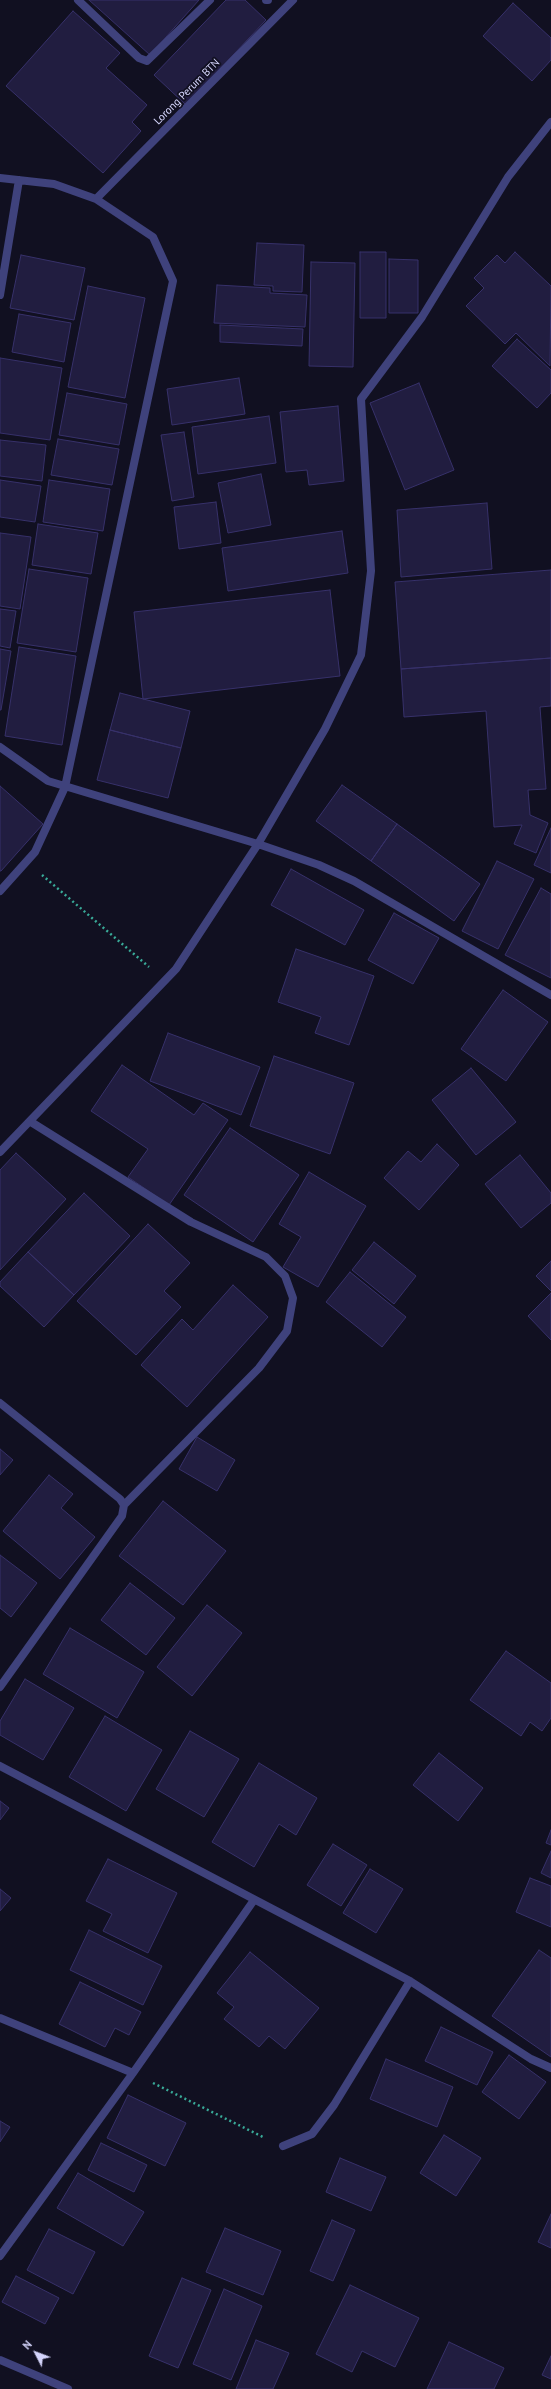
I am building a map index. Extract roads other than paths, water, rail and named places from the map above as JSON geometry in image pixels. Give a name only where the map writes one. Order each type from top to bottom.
[{"type":"street","points":[[78,0],[139,58],[147,61],[210,0]]},
{"type":"street","name":"Lorong Perum BTN","points":[[96,199],[293,0]]},
{"type":"street","points":[[0,1152],[31,1122],[176,969],[258,844],[325,729],[360,655],[371,571],[361,399],[422,317],[508,177],[551,122]]},
{"type":"street","points":[[0,178],[54,184],[96,199],[153,237],[173,281],[65,787],[35,852],[1,888]]},
{"type":"street","points":[[0,295],[19,180]]},
{"type":"street","points":[[0,747],[48,781],[258,844],[319,865],[354,881],[551,995]]},
{"type":"street","points":[[0,1687],[122,1516],[124,1505],[259,1368],[287,1331],[293,1298],[285,1276],[266,1257],[191,1222],[31,1122]]},
{"type":"street","points":[[0,1402],[120,1499],[124,1505]]},
{"type":"street","points":[[0,1766],[254,1900],[410,1980],[531,2059],[551,2068]]},
{"type":"street","points":[[0,2256],[254,1900]]},
{"type":"street","points":[[283,2146],[312,2134],[330,2110],[410,1980]]},
{"type":"street","points":[[0,2018],[132,2073]]},
{"type":"street","points":[[0,2360],[68,2389]]}]
